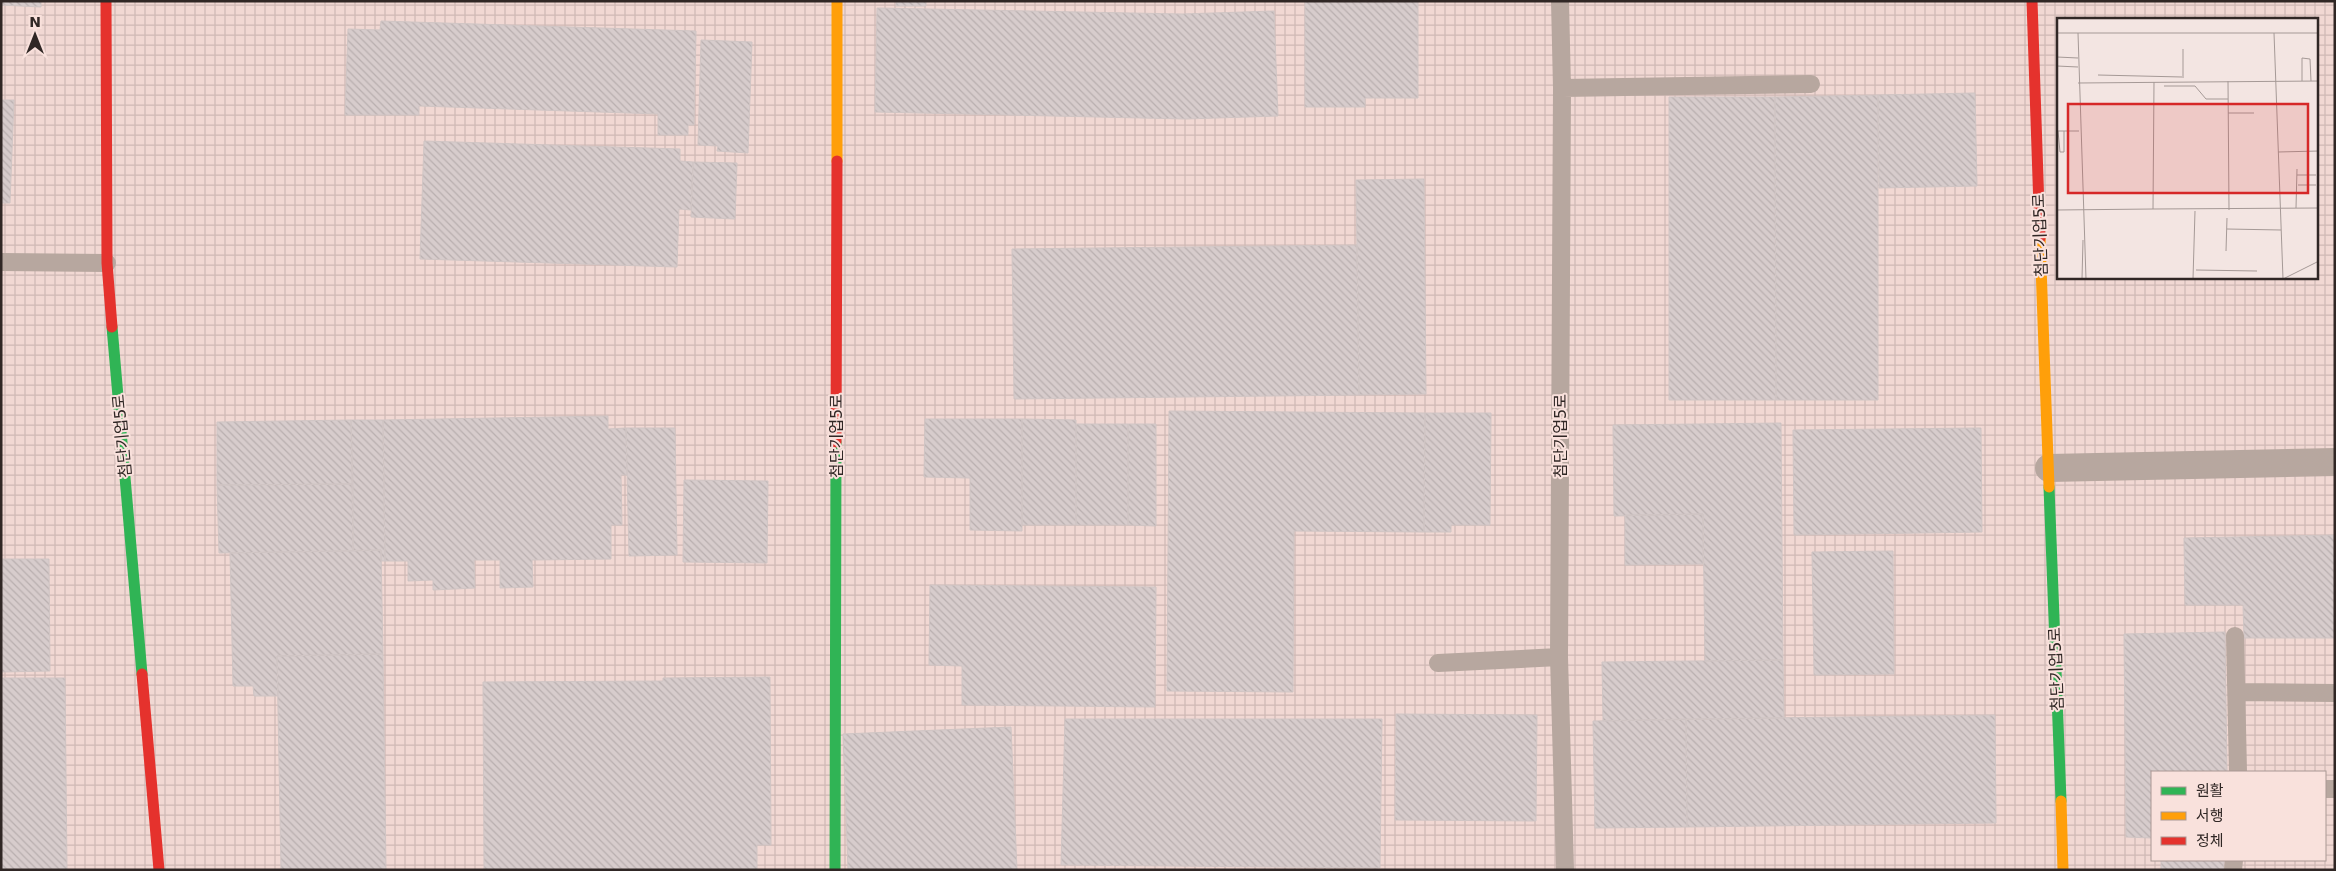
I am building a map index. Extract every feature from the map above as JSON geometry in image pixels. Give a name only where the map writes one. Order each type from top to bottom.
[{"type":"street","name":"첨단기업5로","points":[[106,1],[107,263],[159,870]]},
{"type":"street","name":"첨단기업5로","points":[[835,870],[836,1]]},
{"type":"street","name":"첨단기업5로","points":[[2032,1],[2063,870]]},
{"type":"street","points":[[2049,468],[2335,462]]},
{"type":"lane","name":"첨단기업5로","points":[[1560,1],[1562,88],[1559,657],[1565,870]]},
{"type":"lane","points":[[1562,88],[1811,84]]},
{"type":"lane","points":[[1,262],[107,263]]},
{"type":"lane","points":[[2236,636],[2238,771]]},
{"type":"lane","points":[[1438,663],[1559,657]]},
{"type":"lane","points":[[2238,692],[2335,693]]},
{"type":"shaded area","points":[[1,1],[2335,1],[2335,870],[1,870]]},
{"type":"building","points":[[1,1],[41,1],[41,7],[1,5]]},
{"type":"building","points":[[896,1],[926,1],[926,6],[896,6]]},
{"type":"building","points":[[1305,1],[1418,1],[1418,98],[1365,98],[1365,107],[1305,107]]},
{"type":"building","points":[[877,8],[1182,14],[1274,11],[1278,116],[1186,119],[875,112]]},
{"type":"building","points":[[381,21],[696,31],[694,125],[688,125],[688,135],[658,135],[658,114],[419,106],[419,115],[345,115],[348,29],[380,30]]},
{"type":"building","points":[[701,40],[752,42],[748,153],[717,151],[718,146],[698,145]]},
{"type":"building","points":[[1975,93],[1977,186],[1879,188],[1878,95]]},
{"type":"building","points":[[1878,95],[1878,400],[1776,400],[1775,97]]},
{"type":"building","points":[[1669,97],[1775,97],[1776,400],[1669,400]]},
{"type":"building","points":[[1,100],[14,100],[10,203],[1,203]]},
{"type":"building","points":[[424,141],[680,149],[680,161],[693,162],[691,210],[679,209],[677,267],[420,259]]},
{"type":"building","points":[[693,162],[737,163],[735,219],[691,217]]},
{"type":"building","points":[[1424,179],[1426,394],[1359,395],[1356,180]]},
{"type":"building","points":[[1357,245],[1359,395],[1014,399],[1012,249]]},
{"type":"building","points":[[1169,411],[1425,413],[1424,532],[1294,531],[1293,692],[1167,691]]},
{"type":"building","points":[[1425,413],[1491,413],[1490,525],[1451,525],[1451,532],[1424,532]]},
{"type":"building","points":[[608,416],[608,429],[626,428],[627,475],[621,475],[622,525],[611,525],[611,559],[532,560],[533,587],[500,588],[500,560],[474,560],[475,588],[433,590],[433,580],[408,581],[408,561],[385,561],[383,420]]},
{"type":"building","points":[[925,419],[1022,419],[1022,531],[970,530],[970,478],[924,477]]},
{"type":"building","points":[[1022,419],[1076,420],[1076,525],[1022,525]]},
{"type":"building","points":[[351,420],[353,484],[217,485],[217,422]]},
{"type":"building","points":[[351,420],[383,420],[385,561],[381,561],[381,550],[353,551]]},
{"type":"building","points":[[1781,423],[1783,660],[1705,661],[1703,514],[1614,516],[1613,425]]},
{"type":"building","points":[[1076,424],[1128,424],[1128,525],[1076,525]]},
{"type":"building","points":[[1128,424],[1156,424],[1156,526],[1128,525]]},
{"type":"building","points":[[626,428],[675,428],[677,555],[629,556]]},
{"type":"building","points":[[1981,428],[1982,532],[1794,535],[1793,430]]},
{"type":"building","points":[[684,480],[768,481],[767,563],[683,562]]},
{"type":"building","points":[[353,484],[353,551],[219,553],[217,485]]},
{"type":"building","points":[[1703,514],[1703,564],[1625,565],[1625,515]]},
{"type":"building","points":[[2335,535],[2335,638],[2244,638],[2243,605],[2185,605],[2184,538]]},
{"type":"building","points":[[381,550],[383,654],[277,656],[278,696],[254,696],[253,686],[233,686],[230,553]]},
{"type":"building","points":[[1893,551],[1894,674],[1814,675],[1812,552]]},
{"type":"building","points":[[1,559],[49,559],[50,671],[1,672]]},
{"type":"building","points":[[930,585],[1156,587],[1155,707],[962,705],[962,666],[929,665]]},
{"type":"building","points":[[2225,632],[2227,771],[2151,771],[2151,838],[2126,837],[2124,634]]},
{"type":"building","points":[[383,654],[386,870],[281,870],[277,656]]},
{"type":"building","points":[[1783,660],[1784,718],[1603,721],[1602,662]]},
{"type":"building","points":[[770,677],[771,845],[757,845],[757,870],[484,870],[483,682],[663,681],[663,678]]},
{"type":"building","points":[[1,678],[65,678],[67,870],[1,870]]},
{"type":"building","points":[[1396,714],[1537,715],[1536,821],[1395,820]]},
{"type":"building","points":[[1995,715],[1996,823],[1687,827],[1686,719]]},
{"type":"building","points":[[1065,719],[1382,719],[1380,868],[1061,865]]},
{"type":"building","points":[[1686,719],[1687,827],[1595,828],[1593,721]]},
{"type":"building","points":[[1011,727],[1017,870],[848,870],[843,734]]},
{"type":"building","points":[[2161,861],[2224,861],[2224,870],[2161,870]]},
{"type":"traffic: fast","points":[[112,327],[142,674]]},
{"type":"traffic: fast","points":[[835,870],[836,442]]},
{"type":"traffic: fast","points":[[2049,487],[2061,801]]},
{"type":"traffic: slow","points":[[837,1],[837,161]]},
{"type":"traffic: slow","points":[[2040,238],[2049,487]]},
{"type":"traffic: slow","points":[[2061,801],[2063,870]]},
{"type":"traffic: jam","points":[[106,1],[107,263],[112,327]]},
{"type":"traffic: jam","points":[[2032,1],[2040,238]]},
{"type":"traffic: jam","points":[[836,442],[837,161]]},
{"type":"traffic: jam","points":[[142,674],[159,870]]}]
